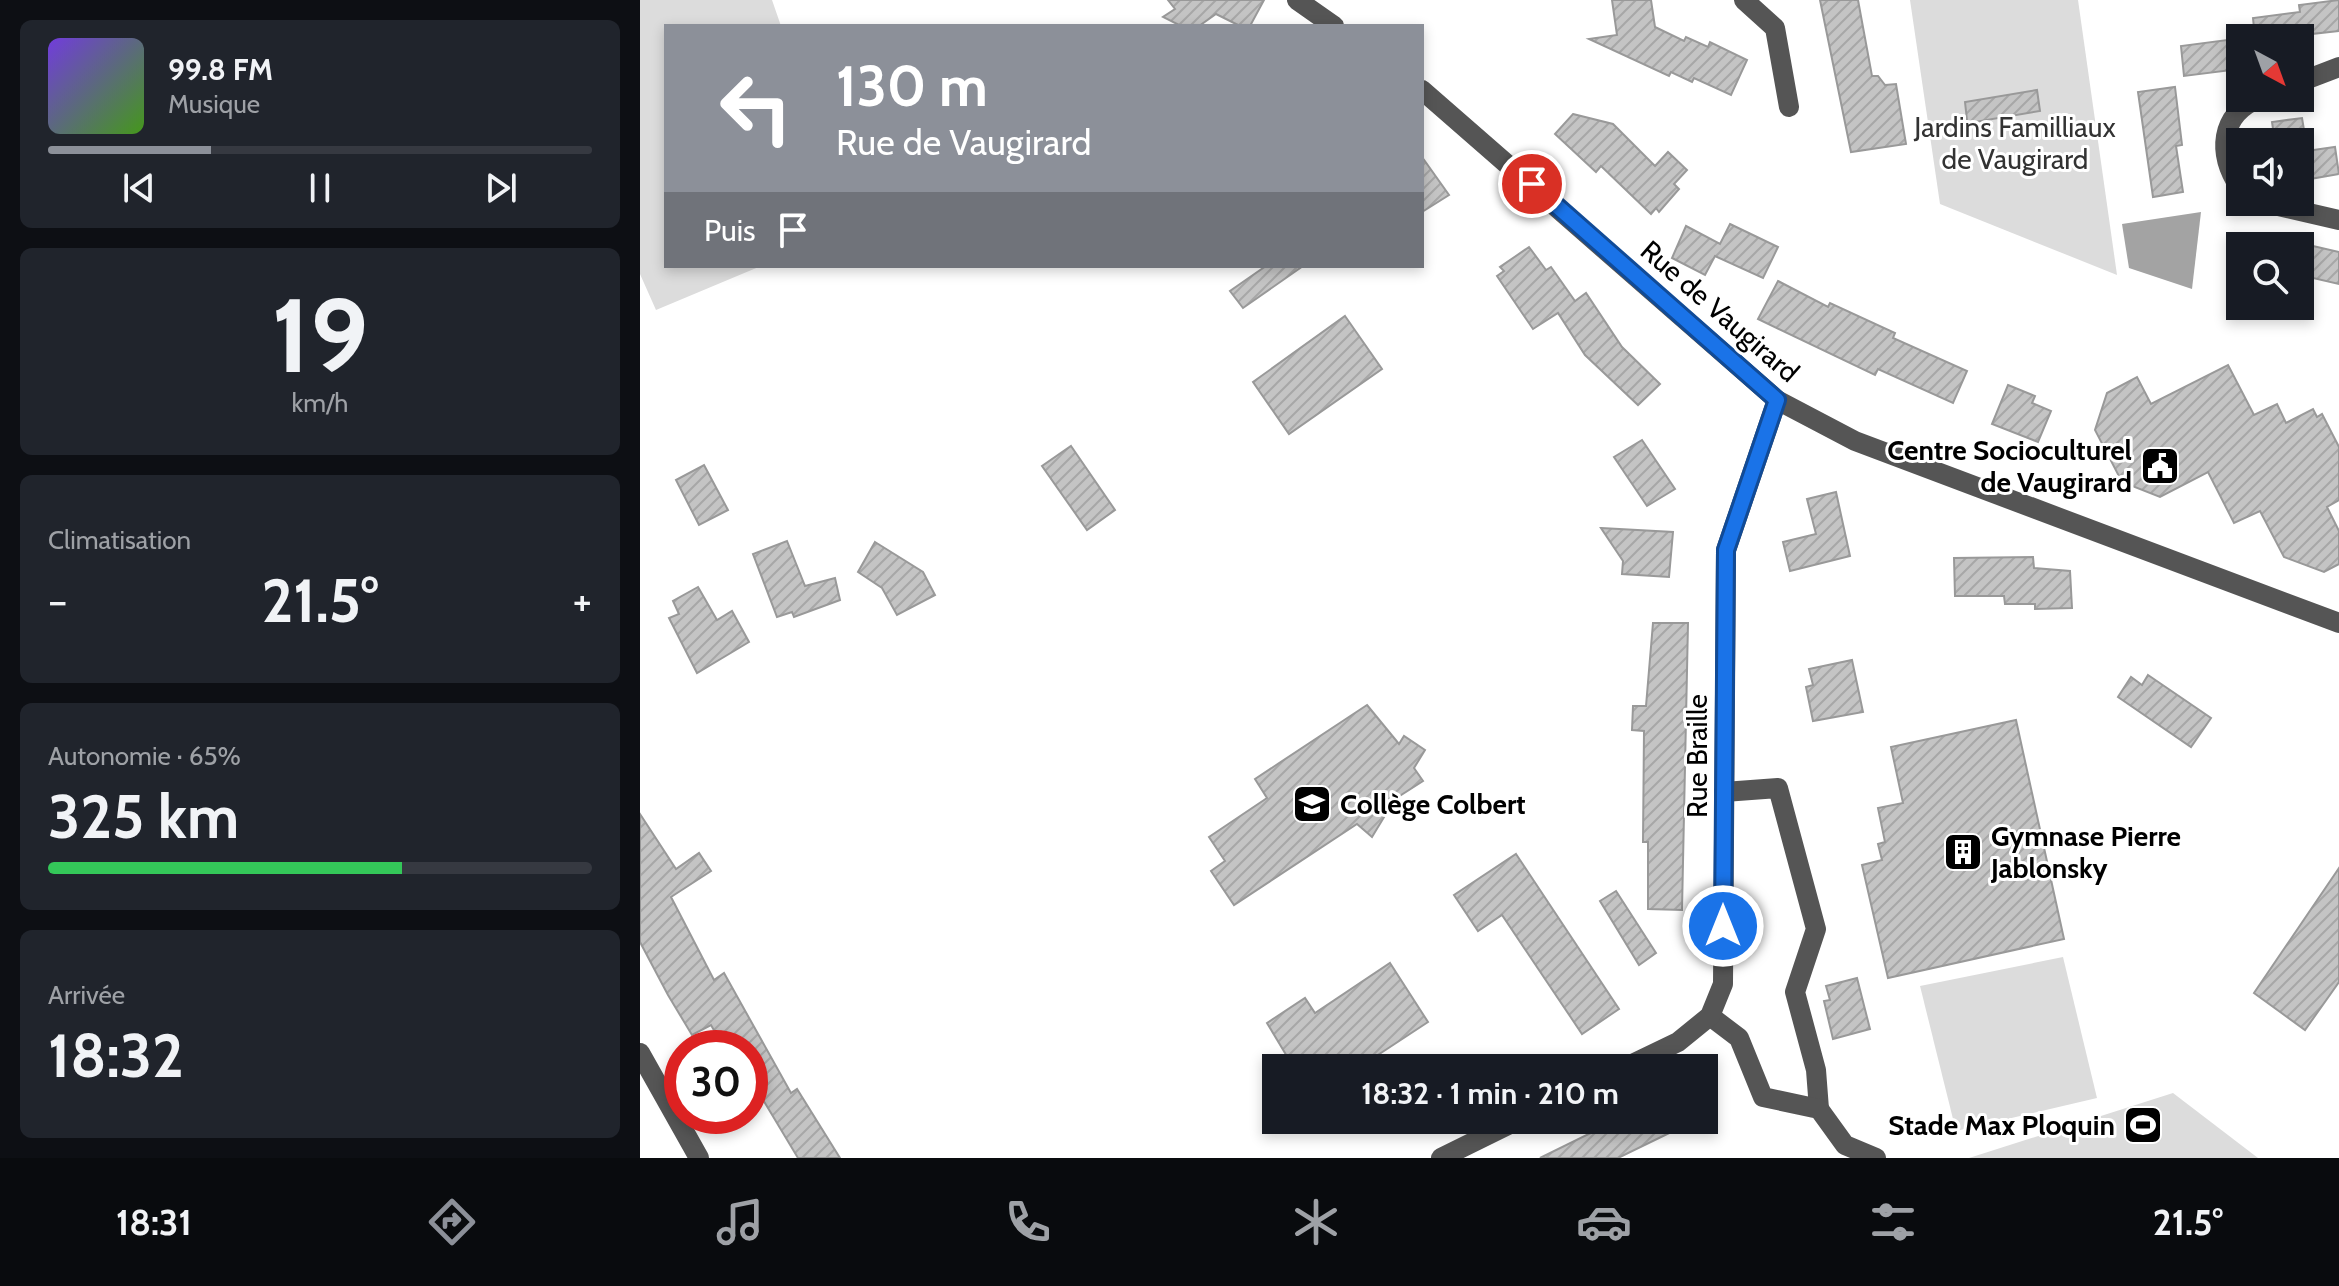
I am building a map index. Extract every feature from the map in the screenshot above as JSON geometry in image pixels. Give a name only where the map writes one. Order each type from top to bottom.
[{"type":"street","points":[[1297,0],[1331,24]]},
{"type":"street","points":[[1744,0],[1775,28],[1789,107]]},
{"type":"street","points":[[2314,77],[2339,67]]},
{"type":"street","name":"Rue de Vaugirard","points":[[1424,92],[1777,400],[1855,441],[2339,623]]},
{"type":"street","points":[[2314,214],[2339,220]]},
{"type":"street","name":"Rue Braille","points":[[1710,1016],[1723,984],[1726,550],[1777,400]]},
{"type":"street","points":[[1724,792],[1778,788],[1816,929],[1795,992],[1816,1070],[1819,1109],[1845,1145],[1876,1158]]},
{"type":"street","points":[[1653,1054],[1678,1042],[1710,1016],[1739,1038],[1763,1097],[1819,1109]]},
{"type":"street","points":[[640,1053],[699,1158]]},
{"type":"street","points":[[1441,1158],[1490,1134]]},
{"type":"green space","points":[[640,0],[772,0],[780,24],[664,24],[664,268],[756,268],[656,310],[640,274]]},
{"type":"green space","name":"Jardins Familliaux de Vaugirard","points":[[1910,0],[2078,0],[2117,275],[1940,204]]},
{"type":"green space","points":[[2063,957],[2097,1098],[1956,1131],[1920,986]]},
{"type":"green space","name":"Stade Max Ploquin","points":[[2173,1093],[2258,1158],[1969,1158]]},
{"type":"shaded area","points":[[2201,212],[2192,289],[2129,268],[2122,224]]},
{"type":"building","points":[[1168,0],[1264,0],[1251,24],[1236,24],[1216,14],[1202,24],[1177,24],[1163,17],[1175,9]]},
{"type":"building","points":[[1612,0],[1651,0],[1655,27],[1684,41],[1686,37],[1708,47],[1710,42],[1747,60],[1731,95],[1694,78],[1692,82],[1671,72],[1669,76],[1589,39],[1617,35]]},
{"type":"building","points":[[1820,0],[1858,0],[1872,76],[1878,76],[1885,85],[1896,84],[1906,144],[1851,152]]},
{"type":"building","points":[[2339,0],[2339,31],[2314,34],[2314,24],[2254,24],[2253,18],[2300,12],[2299,5]]},
{"type":"building","points":[[2226,40],[2226,71],[2184,76],[2181,46]]},
{"type":"building","points":[[2175,87],[2182,145],[2176,146],[2183,192],[2153,197],[2138,92]]},
{"type":"building","points":[[2037,90],[2040,111],[1969,123],[1967,120],[1965,102]]},
{"type":"building","points":[[1573,114],[1613,124],[1655,166],[1668,152],[1687,170],[1674,184],[1679,189],[1659,212],[1656,208],[1651,214],[1601,166],[1596,172],[1555,134]]},
{"type":"building","points":[[2302,118],[2304,128],[2273,128],[2272,122]]},
{"type":"building","points":[[2335,147],[2339,174],[2314,178],[2314,150]]},
{"type":"building","points":[[1424,160],[1449,195],[1424,211]]},
{"type":"building","points":[[1730,224],[1778,247],[1763,278],[1715,256],[1705,275],[1672,258],[1686,226],[1720,244]]},
{"type":"building","points":[[2314,246],[2339,252],[2339,284],[2314,278]]},
{"type":"building","points":[[1529,247],[1546,270],[1551,267],[1575,301],[1586,293],[1622,347],[1660,384],[1638,405],[1585,355],[1558,313],[1533,329],[1497,276],[1504,271],[1500,267]]},
{"type":"building","points":[[1263,268],[1300,268],[1243,308],[1230,291]]},
{"type":"building","points":[[1778,281],[1828,307],[1830,303],[1895,333],[1893,338],[1967,371],[1953,403],[1878,369],[1875,375],[1758,319]]},
{"type":"building","points":[[1345,316],[1382,369],[1289,434],[1253,382]]},
{"type":"building","points":[[2228,365],[2254,415],[2277,404],[2286,423],[2313,409],[2317,417],[2322,414],[2339,447],[2339,500],[2327,507],[2339,531],[2339,564],[2324,572],[2284,557],[2260,511],[2234,523],[2208,472],[2160,497],[2122,482],[2095,430],[2107,393],[2137,377],[2151,404]]},
{"type":"building","points":[[2008,385],[2035,396],[2032,403],[2051,411],[2038,442],[1992,424]]},
{"type":"building","points":[[1642,440],[1675,489],[1647,506],[1614,457]]},
{"type":"building","points":[[1071,446],[1115,510],[1087,530],[1042,466]]},
{"type":"building","points":[[704,465],[728,510],[699,525],[676,480]]},
{"type":"building","points":[[1836,492],[1850,556],[1790,571],[1783,542],[1816,534],[1807,499]]},
{"type":"building","points":[[1601,528],[1673,532],[1669,577],[1622,574],[1623,561]]},
{"type":"building","points":[[787,541],[805,586],[835,578],[840,600],[794,617],[792,612],[777,617],[753,554]]},
{"type":"building","points":[[875,542],[923,572],[935,595],[897,615],[882,588],[858,572]]},
{"type":"building","points":[[2033,557],[2034,568],[2070,571],[2072,608],[2035,609],[2035,604],[2005,604],[2004,596],[1955,596],[1954,558]]},
{"type":"building","points":[[698,587],[717,620],[732,611],[749,642],[697,673],[669,618],[679,614],[673,601]]},
{"type":"building","points":[[1653,623],[1688,623],[1682,910],[1648,909],[1648,842],[1643,842],[1644,731],[1632,730],[1633,706],[1646,706]]},
{"type":"building","points":[[1852,660],[1863,712],[1813,721],[1806,687],[1813,685],[1809,669]]},
{"type":"building","points":[[2148,675],[2211,718],[2191,747],[2118,697],[2131,677],[2142,685]]},
{"type":"building","points":[[1367,705],[1399,744],[1404,736],[1425,750],[1414,768],[1423,781],[1395,799],[1372,837],[1357,824],[1234,905],[1211,871],[1225,861],[1209,837],[1267,798],[1255,779]]},
{"type":"building","name":"Gymnase Pierre Jablonsky","points":[[2016,720],[2064,939],[1888,978],[1862,865],[1882,860],[1878,844],[1885,842],[1878,808],[1903,803],[1891,747]]},
{"type":"building","points":[[640,814],[676,869],[699,853],[711,871],[671,897],[714,980],[724,973],[756,1030],[714,1030],[711,1025],[702,1030],[689,1030],[640,942]]},
{"type":"building","points":[[1516,854],[1619,1009],[1582,1034],[1502,915],[1478,931],[1454,895]]},
{"type":"building","points":[[2339,868],[2339,982],[2305,1030],[2254,993]]},
{"type":"building","points":[[1616,891],[1656,953],[1639,965],[1600,901]]},
{"type":"building","points":[[1390,963],[1428,1022],[1379,1054],[1286,1054],[1267,1023],[1305,998],[1315,1013]]},
{"type":"building","points":[[1857,978],[1870,1029],[1833,1039],[1824,1001],[1830,1000],[1826,986]]},
{"type":"building","points":[[768,1052],[791,1093],[797,1089],[840,1158],[798,1158],[768,1108]]},
{"type":"building","points":[[1589,1134],[1667,1134],[1618,1158],[1540,1158]]},
{"type":"place","name":"Centre Socioculturel de Vaugirard","points":[[2160,466]]},
{"type":"place","name":"Collège Colbert","points":[[1312,804]]},
{"type":"place","name":"Gymnase Pierre Jablonsky","points":[[1963,852]]},
{"type":"place","name":"Stade Max Ploquin","points":[[2143,1125]]},
{"type":"route","points":[[1532,184],[1777,400],[1726,550],[1723,926]]}]
